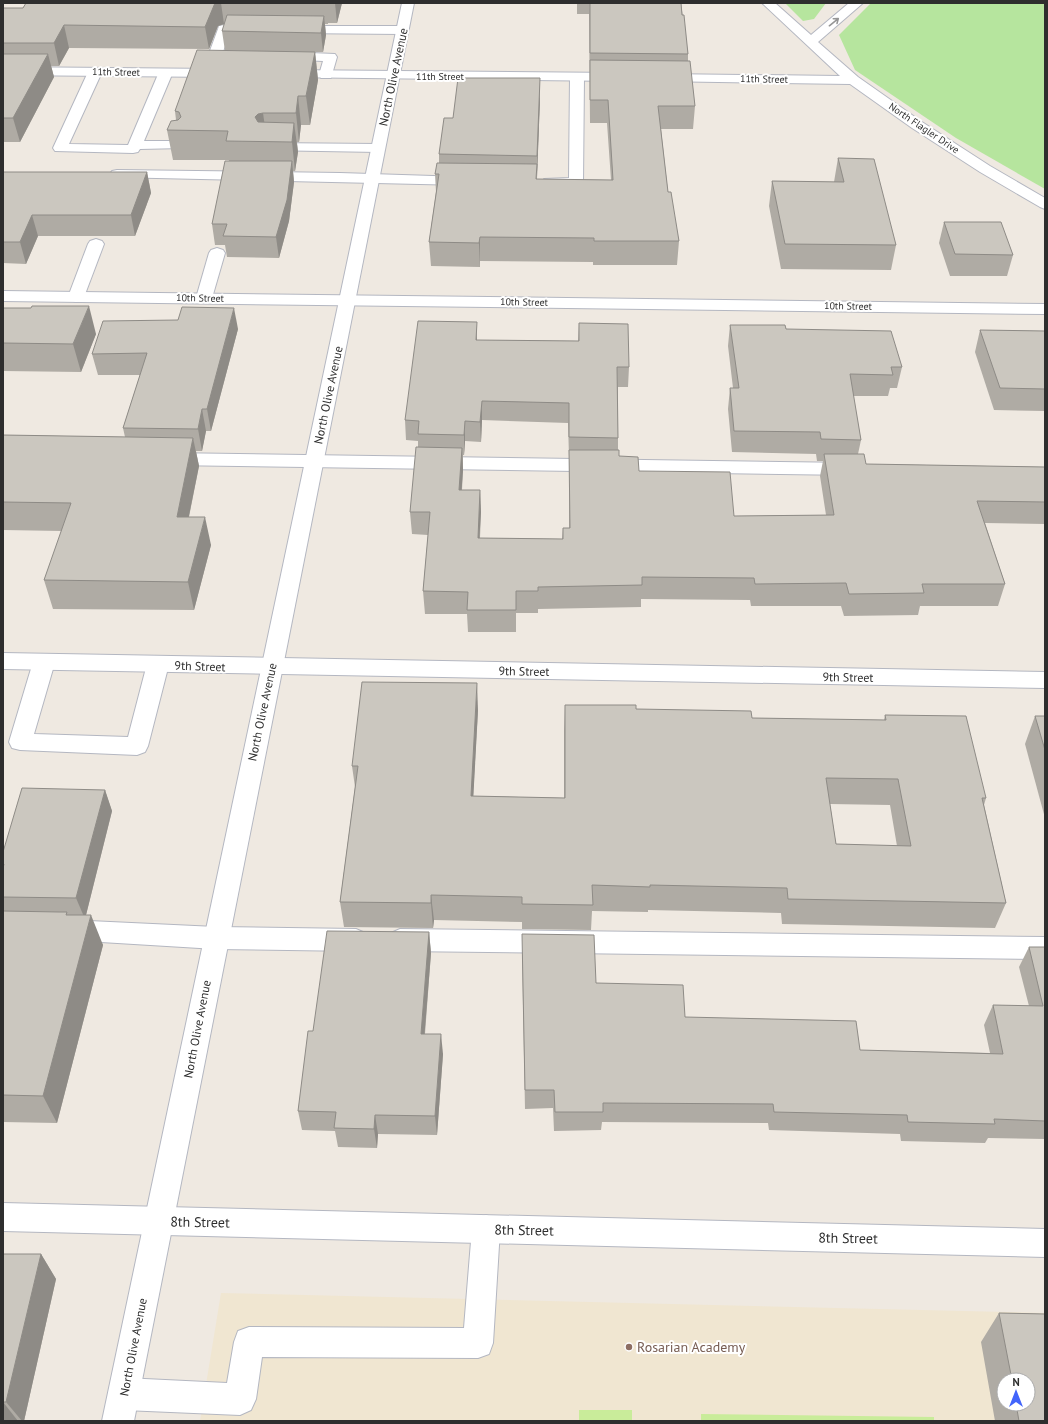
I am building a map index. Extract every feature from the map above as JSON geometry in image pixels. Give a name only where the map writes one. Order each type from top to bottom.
[{"type":"street","name":"North Olive Avenue","points":[[121,1408],[271,667],[408,3]]},
{"type":"street","name":"North Flagler Drive","points":[[768,3],[853,80],[960,153],[1045,204]]},
{"type":"street","points":[[811,41],[857,3]]},
{"type":"street","points":[[253,56],[215,56],[224,29],[263,30]]},
{"type":"street","points":[[279,30],[402,30]]},
{"type":"street","points":[[276,56],[330,57],[326,75]]},
{"type":"street","name":"11th Street","points":[[3,70],[230,73]]},
{"type":"street","points":[[95,72],[60,148],[133,149],[166,72]]},
{"type":"street","name":"11th Street","points":[[270,74],[633,78]]},
{"type":"street","points":[[537,182],[576,182],[577,77]]},
{"type":"street","name":"11th Street","points":[[649,78],[853,80]]},
{"type":"street","points":[[135,145],[178,145]]},
{"type":"street","points":[[267,147],[378,148]]},
{"type":"street","points":[[105,174],[340,177],[474,181]]},
{"type":"street","points":[[76,297],[96,244]]},
{"type":"street","points":[[204,298],[217,253]]},
{"type":"street","name":"10th Street","points":[[3,296],[1045,309]]},
{"type":"street","points":[[152,458],[871,469]]},
{"type":"street","name":"9th Street","points":[[3,661],[1045,680]]},
{"type":"street","points":[[44,662],[20,742],[137,746],[158,664]]},
{"type":"street","points":[[48,930],[216,938],[1045,948]]},
{"type":"street","name":"8th Street","points":[[3,1217],[1045,1243]]},
{"type":"street","points":[[121,1408],[240,1399],[249,1342],[478,1344],[486,1229]]},
{"type":"shaded area","name":"Rosarian Academy","points":[[221,1293],[1045,1313],[1045,1421],[200,1421]]},
{"type":"green space","points":[[785,3],[826,3],[814,19],[803,21]]},
{"type":"green space","points":[[871,3],[1045,3],[1045,189],[956,138],[855,70],[839,35]]},
{"type":"green space","points":[[579,1410],[632,1410],[632,1421],[579,1421]]},
{"type":"green space","points":[[701,1414],[934,1417],[934,1421],[701,1421]]},
{"type":"building","points":[[26,3],[215,3],[205,27],[64,25],[54,43],[3,43],[3,8],[23,8]]},
{"type":"building","points":[[590,3],[681,3],[682,15],[684,15],[688,54],[590,53]]},
{"type":"building","points":[[227,15],[324,16],[321,33],[222,31]]},
{"type":"building","points":[[197,50],[315,52],[306,96],[298,96],[296,113],[263,113],[258,114],[255,117],[258,122],[294,123],[292,142],[226,141],[228,131],[167,130],[171,121],[178,120],[181,117],[179,112],[175,111]]},
{"type":"building","points":[[3,54],[48,54],[13,118],[3,118]]},
{"type":"building","points":[[590,60],[690,61],[695,106],[658,106],[668,192],[671,192],[679,241],[594,241],[594,238],[480,237],[479,243],[429,242],[439,174],[435,174],[437,163],[537,164],[536,179],[613,180],[608,100],[590,100]]},
{"type":"building","points":[[458,78],[540,78],[537,156],[439,154],[444,118],[453,118]]},
{"type":"building","points":[[838,158],[874,159],[896,245],[785,244],[772,181],[844,182]]},
{"type":"building","points":[[225,161],[292,161],[287,200],[276,237],[223,236],[227,224],[212,224]]},
{"type":"building","points":[[3,172],[147,172],[131,215],[32,215],[20,242],[3,242]]},
{"type":"building","points":[[944,222],[1001,222],[1013,255],[955,254]]},
{"type":"building","points":[[32,306],[89,306],[73,344],[3,343],[3,308],[31,308]]},
{"type":"building","points":[[182,307],[234,308],[207,409],[202,409],[198,429],[123,428],[147,353],[92,354],[103,321],[178,320]]},
{"type":"building","points":[[418,321],[477,322],[476,340],[579,341],[579,323],[628,324],[629,367],[617,367],[618,438],[569,437],[569,403],[482,401],[480,422],[465,421],[464,435],[418,434],[419,421],[405,420]]},
{"type":"building","points":[[730,325],[785,325],[786,329],[891,331],[902,367],[891,367],[893,375],[850,374],[861,440],[821,439],[820,432],[734,431],[730,388],[739,388]]},
{"type":"building","points":[[980,330],[1045,331],[1045,389],[1000,388]]},
{"type":"building","points":[[3,435],[193,438],[177,517],[205,517],[188,582],[44,580],[71,503],[3,502]]},
{"type":"building","points":[[416,447],[462,448],[459,490],[480,490],[478,538],[563,539],[563,528],[570,528],[569,450],[619,450],[619,456],[638,457],[639,471],[730,472],[734,516],[834,515],[824,454],[864,454],[866,464],[1045,467],[1045,502],[977,501],[1005,584],[922,584],[924,593],[849,594],[846,583],[755,584],[754,578],[642,577],[642,585],[538,587],[538,591],[516,591],[516,610],[467,610],[468,592],[423,591],[430,512],[410,512]]},
{"type":"building","points":[[362,682],[477,683],[471,796],[565,798],[565,705],[636,705],[636,709],[751,711],[752,718],[886,720],[885,715],[966,716],[986,798],[982,798],[1006,903],[788,899],[787,888],[650,885],[650,887],[592,885],[593,905],[522,904],[522,897],[431,895],[431,903],[340,902],[358,766],[352,766]],"holes":[[[826,778],[898,779],[911,846],[836,844]]]},
{"type":"building","points":[[1035,716],[1045,716],[1045,750]]},
{"type":"building","points":[[22,788],[105,790],[76,898],[3,897],[3,852]]},
{"type":"building","points":[[3,911],[67,912],[66,915],[91,915],[43,1096],[3,1095]]},
{"type":"building","points":[[327,931],[429,932],[421,1034],[441,1034],[435,1116],[375,1115],[374,1129],[334,1128],[336,1112],[298,1111],[308,1031],[313,1031]]},
{"type":"building","points":[[522,934],[594,935],[596,983],[683,985],[685,1017],[856,1021],[860,1050],[1003,1054],[993,1005],[1043,1006],[1029,947],[1045,947],[1045,1121],[994,1119],[995,1124],[908,1122],[907,1115],[774,1112],[773,1104],[603,1103],[603,1112],[555,1112],[554,1090],[525,1090]]},
{"type":"building","points":[[3,1254],[41,1254],[6,1402],[3,1402]]},
{"type":"building","points":[[999,1313],[1045,1314],[1045,1421],[1019,1421],[1017,1412],[1036,1412],[1036,1372],[1010,1372]]},
{"type":"place","name":"Rosarian Academy","points":[[629,1347]]}]
